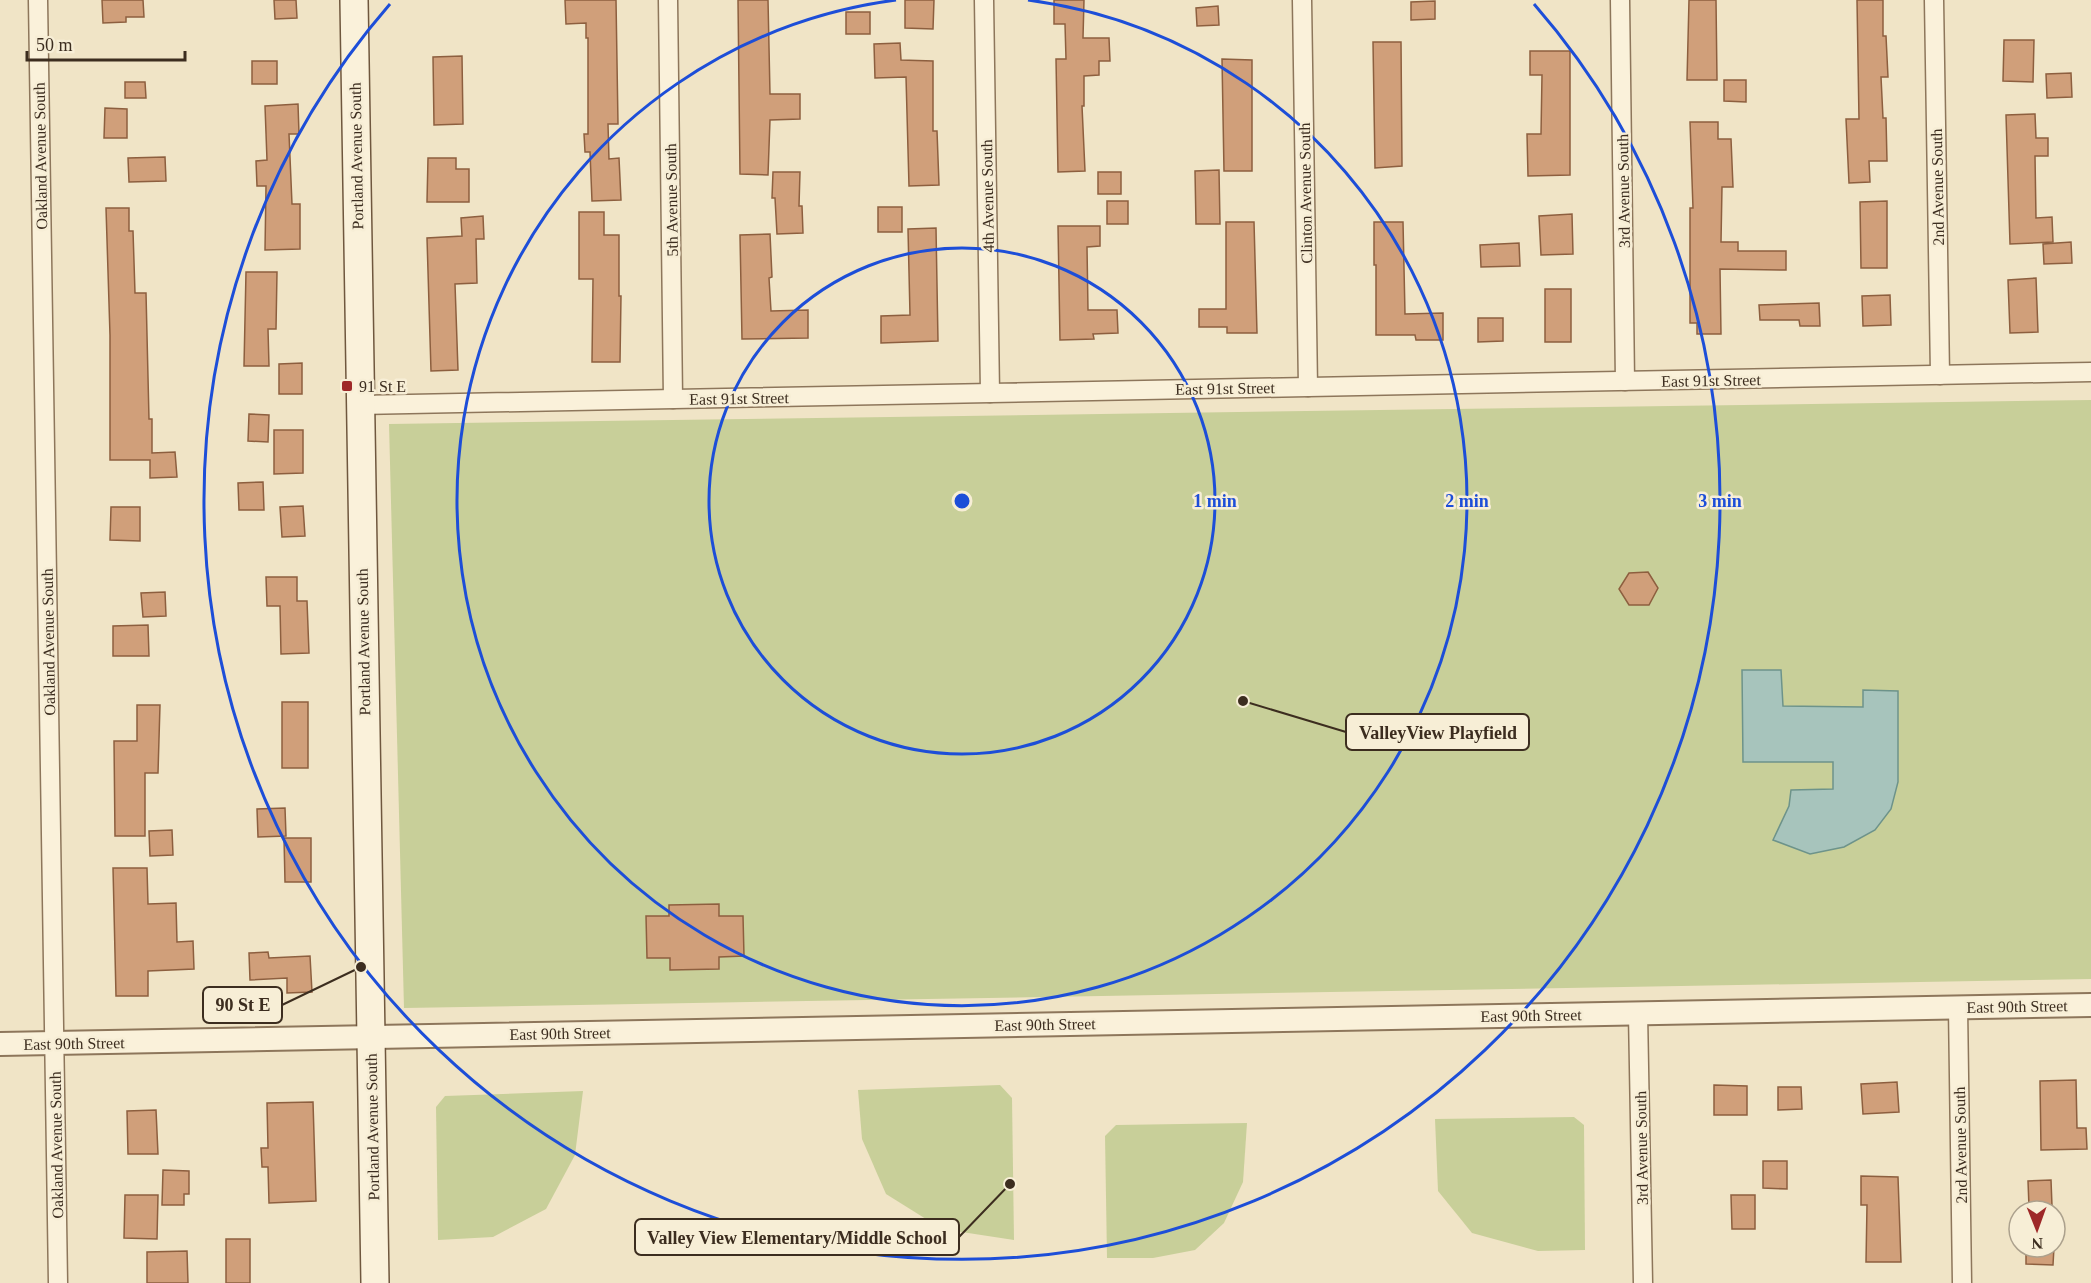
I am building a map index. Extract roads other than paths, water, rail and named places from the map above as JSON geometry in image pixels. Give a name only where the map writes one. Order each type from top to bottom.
[{"type":"main road","name":"Portland Avenue South","points":[[354,0],[375,1283]]},
{"type":"street","name":"Oakland Avenue South","points":[[38,0],[58,1283]]},
{"type":"street","name":"5th Avenue South","points":[[668,0],[674,399]]},
{"type":"street","name":"4th Avenue South","points":[[984,0],[990,393]]},
{"type":"street","name":"Clinton Avenue South","points":[[1302,0],[1308,387]]},
{"type":"street","name":"3rd Avenue South","points":[[1620,0],[1625,381]]},
{"type":"street","name":"2nd Avenue South","points":[[1934,0],[1940,375]]},
{"type":"street","name":"East 91st Street","points":[[359,405],[2091,372]]},
{"type":"street","name":"East 90th Street","points":[[0,1044],[2091,1005]]},
{"type":"street","name":"2nd Avenue South","points":[[1958,1007],[1962,1283]]},
{"type":"street","name":"3rd Avenue South","points":[[1638,1013],[1643,1283]]},
{"type":"water","points":[[1742,670],[1781,670],[1783,706],[1863,707],[1863,690],[1898,691],[1898,782],[1891,809],[1875,830],[1844,847],[1810,854],[1773,840],[1789,806],[1791,790],[1833,789],[1833,762],[1743,762]]},
{"type":"place","name":"91 St E","points":[[347,386]]},
{"type":"place","name":"ValleyView Playfield","points":[[1243,701]]},
{"type":"place","name":"90 St E","points":[[361,967]]},
{"type":"place","name":"Valley View Elementary/Middle School","points":[[1010,1184]]}]
